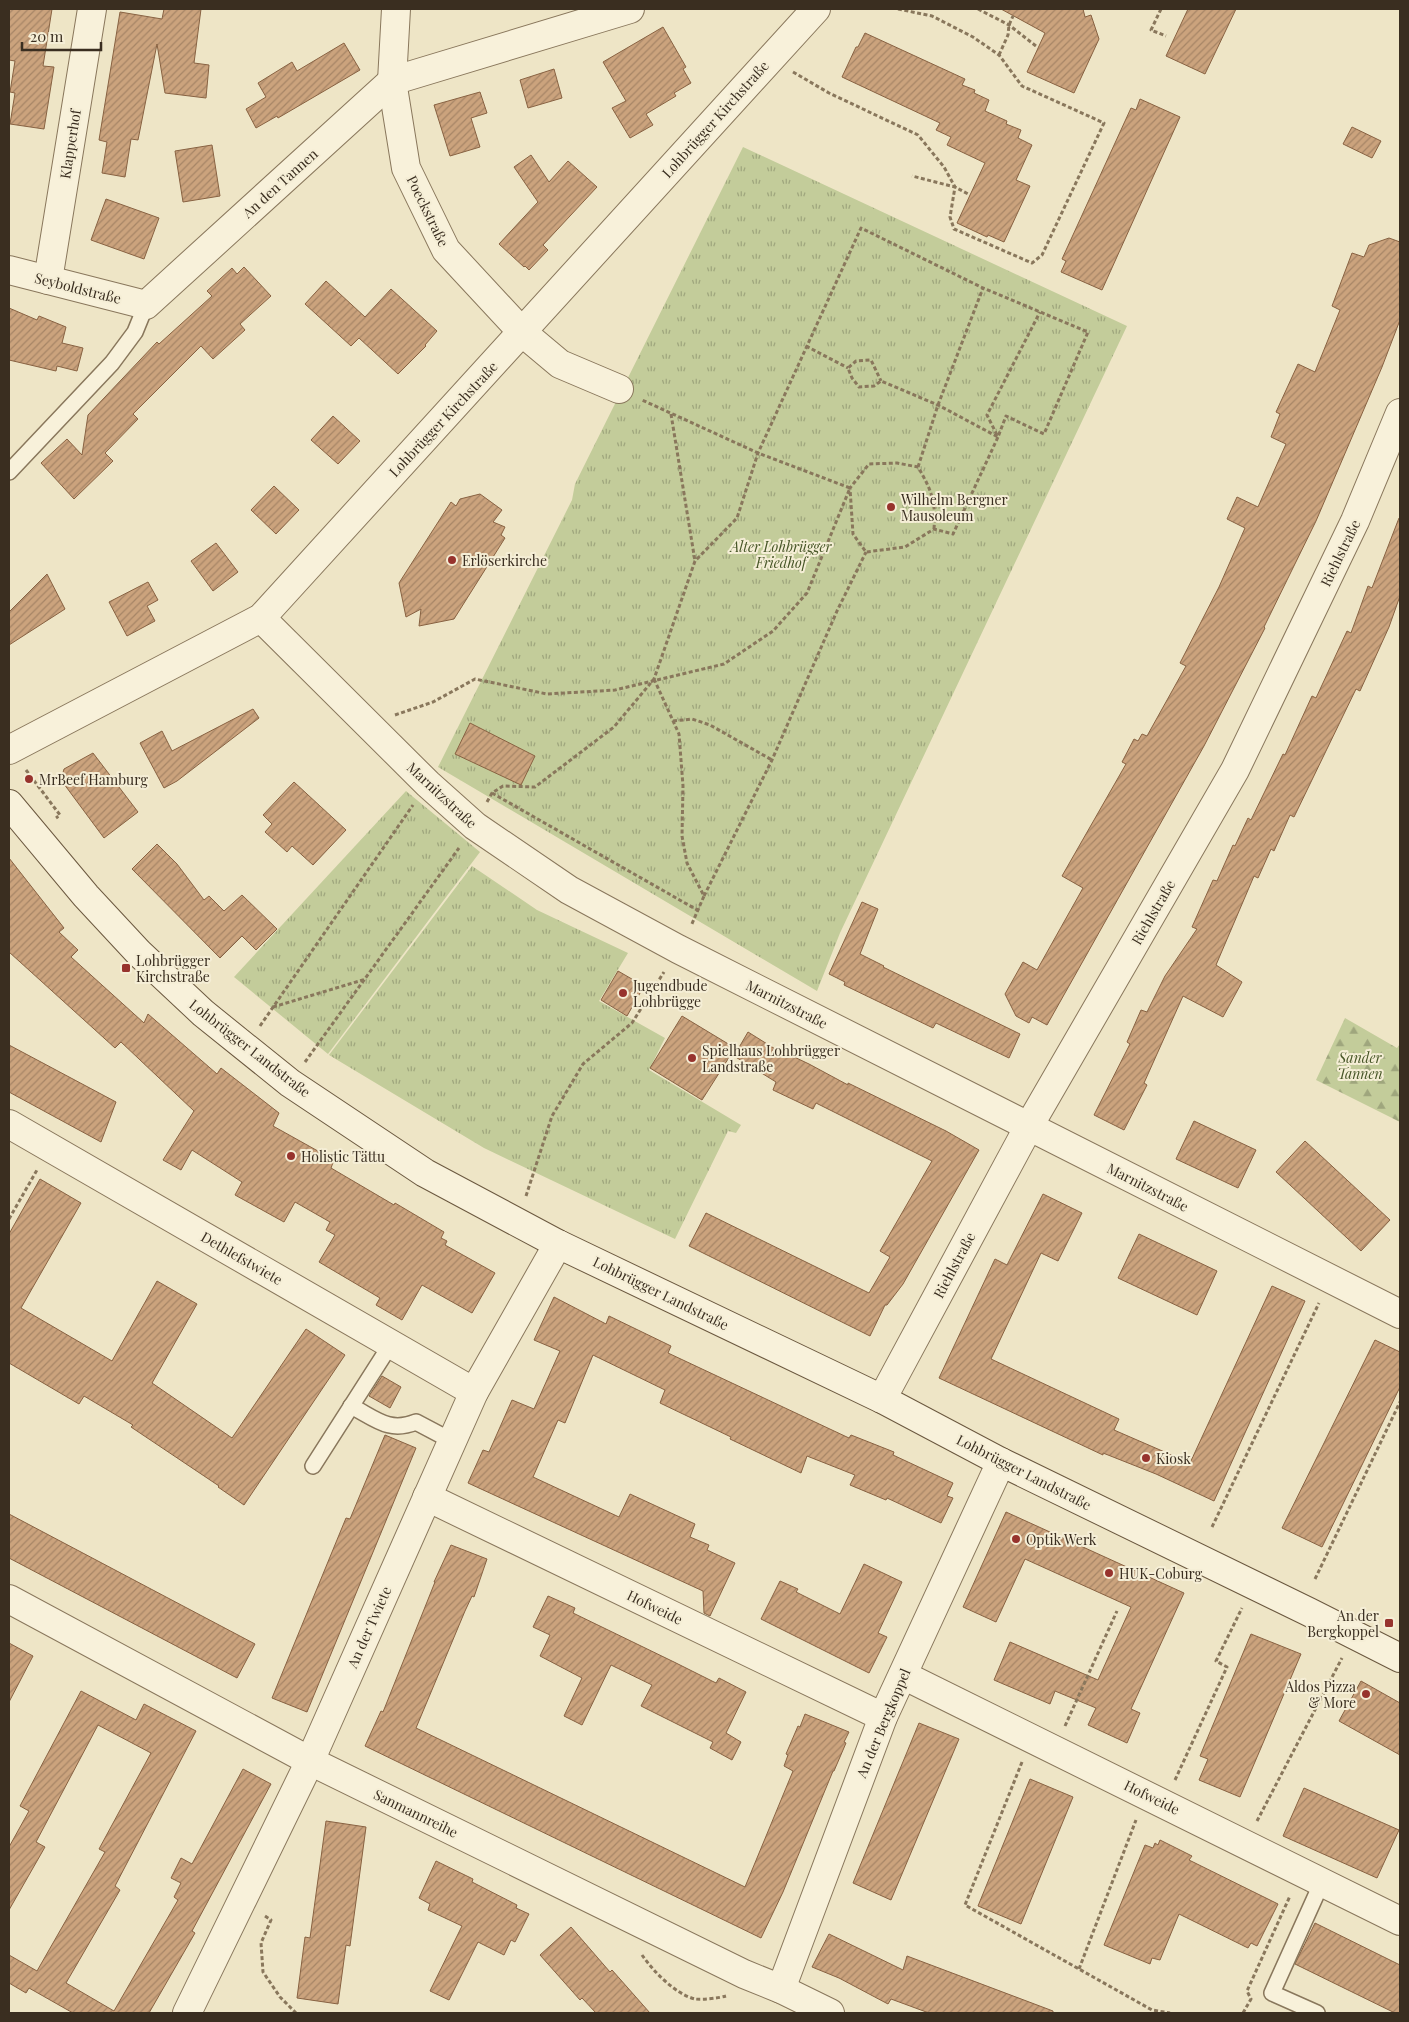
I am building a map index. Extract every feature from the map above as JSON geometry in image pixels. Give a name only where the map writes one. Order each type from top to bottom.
[{"type":"street","name":"Klapperhof","points":[[48,280],[92,9]]},
{"type":"street","name":"Poeckstraße","points":[[396,9],[392,81],[406,168],[446,250],[523,333],[560,364],[619,389]]},
{"type":"street","name":"An den Tannen","points":[[146,305],[392,81],[630,9]]},
{"type":"street","name":"Lohbrügger Kirchstraße","points":[[10,750],[261,618],[523,333],[816,9]]},
{"type":"street","name":"Seyboldstraße","points":[[9,270],[146,305]]},
{"type":"street","name":"Riehlstraße","points":[[882,1399],[1029,1126],[1235,770],[1355,522],[1400,413]]},
{"type":"street","name":"Marnitzstraße","points":[[261,618],[428,784],[475,826],[569,890],[678,949],[1400,1314]]},
{"type":"street","name":"Lohbrügger Landstraße","points":[[9,804],[86,896],[139,953],[196,1006],[290,1083],[425,1173],[558,1244],[882,1399],[1001,1462],[1400,1658]]},
{"type":"street","name":"Dethlefstwiete","points":[[9,1124],[474,1392]]},
{"type":"street","name":"An der Twiete","points":[[187,2013],[310,1761],[474,1392],[558,1244]]},
{"type":"street","name":"An der Bergkoppel","points":[[781,1989],[883,1717],[1001,1462]]},
{"type":"street","name":"Hofweide","points":[[427,1497],[883,1717]]},
{"type":"street","name":"Sanmannreihe","points":[[9,1599],[310,1761],[744,1974],[781,1989],[830,2013]]},
{"type":"street","name":"Hofweide","points":[[903,1674],[1400,1921]]},
{"type":"lane","name":"An den Tannen","points":[[9,472],[112,363],[136,332],[146,305]]},
{"type":"lane","points":[[313,1466],[391,1344]]},
{"type":"lane","points":[[351,1406],[390,1427],[404,1427],[416,1422],[452,1442]]},
{"type":"lane","points":[[1317,2013],[1272,1993],[1322,1882]]},
{"type":"path","points":[[771,58],[829,93],[918,135],[944,167],[954,187],[950,217],[954,228],[1032,263],[1042,255],[1104,123],[1022,86],[999,55],[973,37],[932,16],[898,9]]},
{"type":"path","points":[[978,9],[1009,25],[1036,46]]},
{"type":"path","points":[[1161,9],[1151,30],[1166,36]]},
{"type":"path","points":[[999,55],[1008,35],[1009,25],[1013,16]]},
{"type":"path","points":[[912,176],[954,187],[970,195]]},
{"type":"path","points":[[290,1083],[475,826],[492,793],[503,786],[535,787],[614,727],[654,679],[695,561],[737,518],[758,453],[862,228],[983,288],[1088,332],[1044,434],[1006,416],[953,534],[934,529],[905,547],[866,552]]},
{"type":"path","points":[[918,467],[938,404],[983,288]]},
{"type":"path","points":[[998,437],[987,415],[1040,312]]},
{"type":"path","points":[[806,346],[848,368],[852,378],[859,387],[874,386],[881,381]]},
{"type":"path","points":[[848,368],[856,360],[871,360],[881,381],[938,404],[998,437]]},
{"type":"path","points":[[619,389],[758,453],[850,488]]},
{"type":"path","points":[[671,414],[695,561]]},
{"type":"path","points":[[369,724],[433,702],[475,679],[547,694],[615,690],[654,679],[724,664],[773,631],[808,592],[850,488],[870,464],[897,463],[918,467],[932,490],[936,511],[934,529]]},
{"type":"path","points":[[850,488],[852,534],[866,552]]},
{"type":"path","points":[[518,1221],[552,1116],[584,1064],[632,1023],[678,949],[699,911],[704,896],[772,760],[837,611],[866,552]]},
{"type":"path","points":[[654,679],[679,734],[683,786],[682,836],[687,863],[704,896]]},
{"type":"path","points":[[673,721],[692,719],[710,725],[772,760]]},
{"type":"path","points":[[10,750],[60,815]]},
{"type":"path","points":[[245,1048],[428,784]]},
{"type":"path","points":[[492,793],[699,911]]},
{"type":"path","points":[[273,1007],[366,979]]},
{"type":"path","points":[[9,1220],[50,1148]]},
{"type":"path","points":[[1212,1527],[1330,1280]]},
{"type":"path","points":[[1315,1578],[1400,1402]]},
{"type":"path","points":[[1079,1969],[1155,1799],[1227,1666],[1216,1661],[1253,1585]]},
{"type":"path","points":[[1117,1611],[1043,1744],[964,1905],[1152,2010],[1170,2013]]},
{"type":"path","points":[[1245,1844],[1354,1634]]},
{"type":"path","points":[[242,1903],[271,1920],[261,1943],[263,1972],[280,1997],[296,2013]]},
{"type":"green space","name":"Alter Lohbrügger Friedhof","points":[[743,147],[1127,326],[840,933],[817,991],[438,767],[572,500],[575,484]]},
{"type":"green space","points":[[406,791],[480,852],[328,1054],[234,977]]},
{"type":"green space","points":[[472,866],[537,910],[628,953],[599,1001],[665,1038],[649,1070],[741,1125],[736,1133],[728,1131],[675,1239],[484,1148],[329,1055]]},
{"type":"green space","name":"Sander Tannen","points":[[1345,1018],[1397,1048],[1400,1044],[1400,1122],[1316,1080]]},
{"type":"building","points":[[9,9],[52,9],[43,66],[54,67],[44,129],[10,124],[15,93],[10,92],[15,61],[9,60]]},
{"type":"building","points":[[164,9],[201,9],[194,63],[209,65],[206,98],[165,93],[157,44],[138,140],[131,139],[125,177],[102,173],[107,142],[99,140],[120,12],[162,19]]},
{"type":"building","points":[[1001,9],[1083,9],[1085,17],[1091,15],[1099,39],[1074,93],[1027,72],[1045,33]]},
{"type":"building","points":[[1188,9],[1236,9],[1205,74],[1166,56]]},
{"type":"building","points":[[663,27],[686,67],[683,69],[691,83],[674,93],[676,96],[646,114],[653,125],[630,138],[612,108],[626,101],[603,62]]},
{"type":"building","points":[[865,33],[965,79],[962,85],[975,90],[974,93],[989,100],[985,111],[1007,121],[1006,124],[1021,130],[1018,138],[1032,145],[1016,180],[1030,186],[1004,242],[988,235],[987,237],[957,223],[985,163],[947,145],[951,137],[936,130],[940,123],[842,77]]},
{"type":"building","points":[[344,43],[360,70],[278,118],[277,116],[256,128],[246,109],[266,97],[258,83],[292,62],[297,71]]},
{"type":"building","points":[[554,69],[562,98],[528,108],[520,80]]},
{"type":"building","points":[[480,92],[487,113],[471,118],[480,147],[450,156],[434,105]]},
{"type":"building","points":[[1140,99],[1180,117],[1102,290],[1061,272],[1066,261],[1062,259],[1131,108],[1136,110]]},
{"type":"building","points":[[1352,127],[1381,141],[1372,158],[1343,144]]},
{"type":"building","points":[[212,145],[220,196],[183,202],[175,151]]},
{"type":"building","points":[[531,155],[549,182],[568,161],[597,187],[543,245],[548,250],[529,270],[499,244],[538,202],[514,167]]},
{"type":"building","points":[[106,199],[159,218],[144,259],[91,240]]},
{"type":"building","points":[[1389,238],[1400,242],[1400,320],[1382,367],[1316,521],[1265,628],[1204,746],[1047,1025],[1032,1017],[1029,1023],[1016,1016],[1005,994],[1023,962],[1037,970],[1083,888],[1062,876],[1126,764],[1122,762],[1134,739],[1138,741],[1142,734],[1147,736],[1186,666],[1180,663],[1219,587],[1245,528],[1227,519],[1237,497],[1258,507],[1286,444],[1271,437],[1280,414],[1276,412],[1298,364],[1315,372],[1340,310],[1332,306],[1352,253],[1364,257],[1369,245]]},
{"type":"building","points":[[244,267],[271,296],[240,324],[245,330],[213,359],[201,346],[133,414],[138,419],[105,453],[113,461],[74,499],[41,463],[67,439],[82,455],[88,415],[157,342],[159,344],[212,296],[207,291],[232,268],[237,274]]},
{"type":"building","points":[[326,281],[365,317],[391,289],[437,331],[426,346],[398,374],[359,338],[351,346],[305,304]]},
{"type":"building","points":[[9,308],[37,320],[39,316],[66,327],[62,343],[83,348],[77,371],[57,366],[56,371],[9,360]]},
{"type":"building","points":[[333,416],[360,441],[338,464],[311,440]]},
{"type":"building","points":[[274,486],[299,510],[276,534],[251,510]]},
{"type":"building","name":"Erlöserkirche","points":[[480,494],[502,510],[493,522],[505,527],[501,535],[505,538],[454,619],[419,626],[421,609],[406,617],[399,583],[451,502],[456,506],[460,499]]},
{"type":"building","points":[[1399,518],[1400,596],[1389,627],[1360,691],[1356,689],[1294,817],[1290,815],[1274,851],[1271,849],[1258,878],[1254,876],[1216,965],[1242,982],[1223,1017],[1183,996],[1144,1083],[1147,1085],[1124,1130],[1094,1115],[1130,1044],[1127,1042],[1141,1010],[1147,1012],[1165,976],[1197,929],[1192,927],[1213,880],[1217,881],[1233,845],[1235,846],[1248,818],[1251,820],[1283,754],[1285,755],[1312,696],[1316,698],[1347,631],[1351,633],[1368,586],[1372,588]]},
{"type":"building","points":[[216,543],[238,572],[213,591],[191,561]]},
{"type":"building","points":[[47,574],[65,609],[9,645],[9,612]]},
{"type":"building","points":[[148,582],[158,600],[147,606],[155,621],[127,636],[109,602]]},
{"type":"building","points":[[253,709],[259,718],[177,781],[164,788],[140,743],[162,731],[172,751]]},
{"type":"building","points":[[470,723],[535,756],[521,785],[455,754]]},
{"type":"building","points":[[93,753],[138,812],[104,838],[61,780],[64,769]]},
{"type":"building","points":[[294,782],[346,830],[313,865],[292,846],[287,852],[265,832],[272,824],[263,815]]},
{"type":"building","points":[[157,844],[177,864],[204,900],[209,896],[224,911],[242,895],[277,929],[256,950],[242,936],[220,958],[132,869]]},
{"type":"building","points":[[9,858],[64,928],[59,932],[78,950],[71,957],[144,1023],[148,1014],[217,1074],[221,1068],[279,1113],[273,1126],[334,1160],[331,1168],[444,1232],[441,1238],[447,1241],[445,1245],[495,1273],[472,1313],[422,1285],[402,1320],[376,1305],[380,1298],[319,1262],[335,1235],[326,1230],[330,1222],[295,1202],[284,1222],[235,1195],[242,1182],[192,1150],[181,1170],[163,1160],[194,1111],[121,1042],[115,1048],[9,952]]},
{"type":"building","points":[[862,902],[878,909],[860,954],[1020,1034],[1009,1058],[936,1023],[933,1028],[844,985],[845,982],[829,974]]},
{"type":"building","name":"Jugendbude Lohbrügge","points":[[618,971],[644,986],[627,1016],[601,1000]]},
{"type":"building","name":"Spielhaus Lohbrügger Landstraße","points":[[682,1016],[735,1048],[702,1100],[650,1068]]},
{"type":"building","points":[[748,1032],[788,1057],[790,1055],[809,1064],[848,1085],[848,1083],[946,1131],[979,1150],[903,1284],[887,1305],[885,1305],[870,1336],[689,1246],[706,1213],[869,1293],[890,1257],[880,1251],[932,1161],[816,1103],[813,1109],[773,1090],[776,1082],[734,1056]]},
{"type":"building","points":[[9,1045],[116,1102],[101,1142],[9,1092]]},
{"type":"building","points":[[1194,1121],[1256,1150],[1238,1188],[1176,1159]]},
{"type":"building","points":[[1305,1141],[1390,1220],[1361,1251],[1276,1172]]},
{"type":"building","points":[[40,1179],[81,1203],[21,1308],[112,1361],[157,1281],[197,1304],[152,1383],[232,1438],[306,1329],[345,1355],[244,1505],[131,1427],[133,1425],[84,1396],[79,1404],[9,1363],[9,1234]]},
{"type":"building","points":[[1043,1194],[1082,1213],[1058,1261],[1041,1253],[991,1359],[1119,1419],[1114,1430],[1190,1463],[1272,1286],[1305,1301],[1214,1501],[1156,1474],[1103,1453],[1103,1455],[939,1378],[995,1259],[1007,1265]]},
{"type":"building","points":[[1139,1234],[1217,1271],[1197,1315],[1118,1278]]},
{"type":"building","points":[[554,1297],[606,1324],[609,1316],[671,1346],[668,1353],[849,1438],[851,1435],[894,1452],[893,1455],[953,1483],[947,1496],[953,1498],[941,1523],[887,1498],[886,1500],[850,1485],[855,1475],[807,1456],[801,1473],[730,1439],[731,1437],[660,1403],[665,1390],[593,1355],[565,1423],[558,1420],[533,1477],[619,1517],[630,1494],[695,1524],[690,1537],[709,1545],[707,1550],[735,1563],[710,1616],[704,1613],[703,1591],[468,1483],[483,1450],[489,1452],[512,1400],[534,1409],[560,1351],[534,1340]]},
{"type":"building","points":[[1375,1340],[1400,1352],[1400,1387],[1322,1547],[1282,1528]]},
{"type":"building","points":[[382,1376],[401,1387],[390,1408],[369,1396]]},
{"type":"building","points":[[385,1435],[416,1448],[307,1712],[272,1698],[346,1518],[350,1519]]},
{"type":"building","points":[[1006,1512],[1184,1593],[1131,1709],[1140,1713],[1127,1743],[1088,1725],[1096,1708],[1055,1691],[1050,1704],[994,1680],[1010,1642],[1098,1680],[1131,1607],[1025,1559],[996,1622],[963,1607]]},
{"type":"building","points":[[9,1514],[255,1644],[237,1678],[9,1558]]},
{"type":"building","points":[[451,1545],[487,1559],[474,1597],[472,1596],[465,1611],[416,1728],[745,1887],[793,1771],[784,1766],[788,1755],[786,1754],[805,1714],[849,1732],[783,1892],[761,1938],[365,1746],[381,1711],[383,1712],[434,1582]]},
{"type":"building","points":[[864,1564],[902,1582],[878,1633],[887,1637],[869,1673],[761,1619],[780,1581],[798,1589],[796,1592],[840,1614]]},
{"type":"building","points":[[548,1596],[575,1608],[573,1613],[716,1683],[719,1678],[746,1692],[726,1733],[741,1742],[732,1760],[710,1748],[713,1742],[641,1706],[652,1685],[611,1665],[582,1725],[564,1716],[582,1678],[540,1656],[550,1635],[533,1627]]},
{"type":"building","points":[[1251,1634],[1301,1654],[1240,1797],[1199,1780],[1208,1759],[1200,1756]]},
{"type":"building","points":[[9,1643],[33,1656],[9,1702]]},
{"type":"building","points":[[1361,1681],[1400,1703],[1400,1755],[1339,1721]]},
{"type":"building","points":[[81,1691],[136,1720],[144,1704],[196,1731],[115,1886],[120,1890],[66,1983],[114,2011],[178,1900],[174,1897],[181,1883],[171,1878],[181,1858],[192,1864],[243,1769],[271,1784],[192,1931],[195,1933],[149,2013],[73,2013],[29,1988],[26,1993],[9,1983],[9,1955],[37,1971],[105,1852],[99,1849],[151,1753],[98,1725],[36,1842],[45,1847],[9,1910],[9,1847],[29,1811],[20,1806]]},
{"type":"building","points":[[919,1723],[959,1739],[891,1900],[853,1883]]},
{"type":"building","points":[[1030,1779],[1073,1797],[1021,1924],[978,1906]]},
{"type":"building","points":[[1304,1788],[1399,1830],[1377,1878],[1283,1836]]},
{"type":"building","points":[[326,1821],[366,1827],[350,1946],[346,1945],[338,2004],[297,1998],[305,1937],[310,1938]]},
{"type":"building","points":[[1160,1840],[1192,1856],[1189,1860],[1278,1904],[1257,1946],[1251,1943],[1248,1948],[1179,1914],[1160,1960],[1152,1958],[1150,1964],[1104,1945],[1145,1845],[1153,1848],[1155,1843],[1158,1845]]},
{"type":"building","points":[[436,1861],[473,1879],[472,1882],[517,1905],[516,1908],[529,1914],[515,1942],[511,1940],[504,1955],[478,1942],[449,2000],[430,1991],[462,1926],[428,1910],[430,1904],[419,1898]]},
{"type":"building","points":[[1315,1923],[1400,1965],[1400,2013],[1395,2013],[1295,1964]]},
{"type":"building","points":[[571,1927],[610,1972],[612,1970],[650,2013],[596,2013],[582,1998],[580,2000],[540,1955]]},
{"type":"building","points":[[829,1934],[903,1970],[907,1956],[1053,2011],[1053,2013],[929,2013],[891,1999],[888,2004],[839,1978],[812,1967]]},
{"type":"place","name":"Wilhelm Bergner Mausoleum","points":[[891,507]]},
{"type":"place","name":"Erlöserkirche","points":[[452,560]]},
{"type":"place","name":"MrBeef Hamburg","points":[[29,779]]},
{"type":"place","name":"Lohbrügger Kirchstraße","points":[[126,968]]},
{"type":"place","name":"Jugendbude Lohbrügge","points":[[623,993]]},
{"type":"place","name":"Spielhaus Lohbrügger Landstraße","points":[[692,1058]]},
{"type":"place","name":"Holistic Tättu","points":[[291,1156]]},
{"type":"place","name":"Kiosk","points":[[1146,1458]]},
{"type":"place","name":"Optik Werk","points":[[1016,1539]]},
{"type":"place","name":"HUK-Coburg","points":[[1109,1573]]},
{"type":"place","name":"An der Bergkoppel","points":[[1389,1623]]},
{"type":"place","name":"Aldos Pizza & More","points":[[1366,1694]]}]
